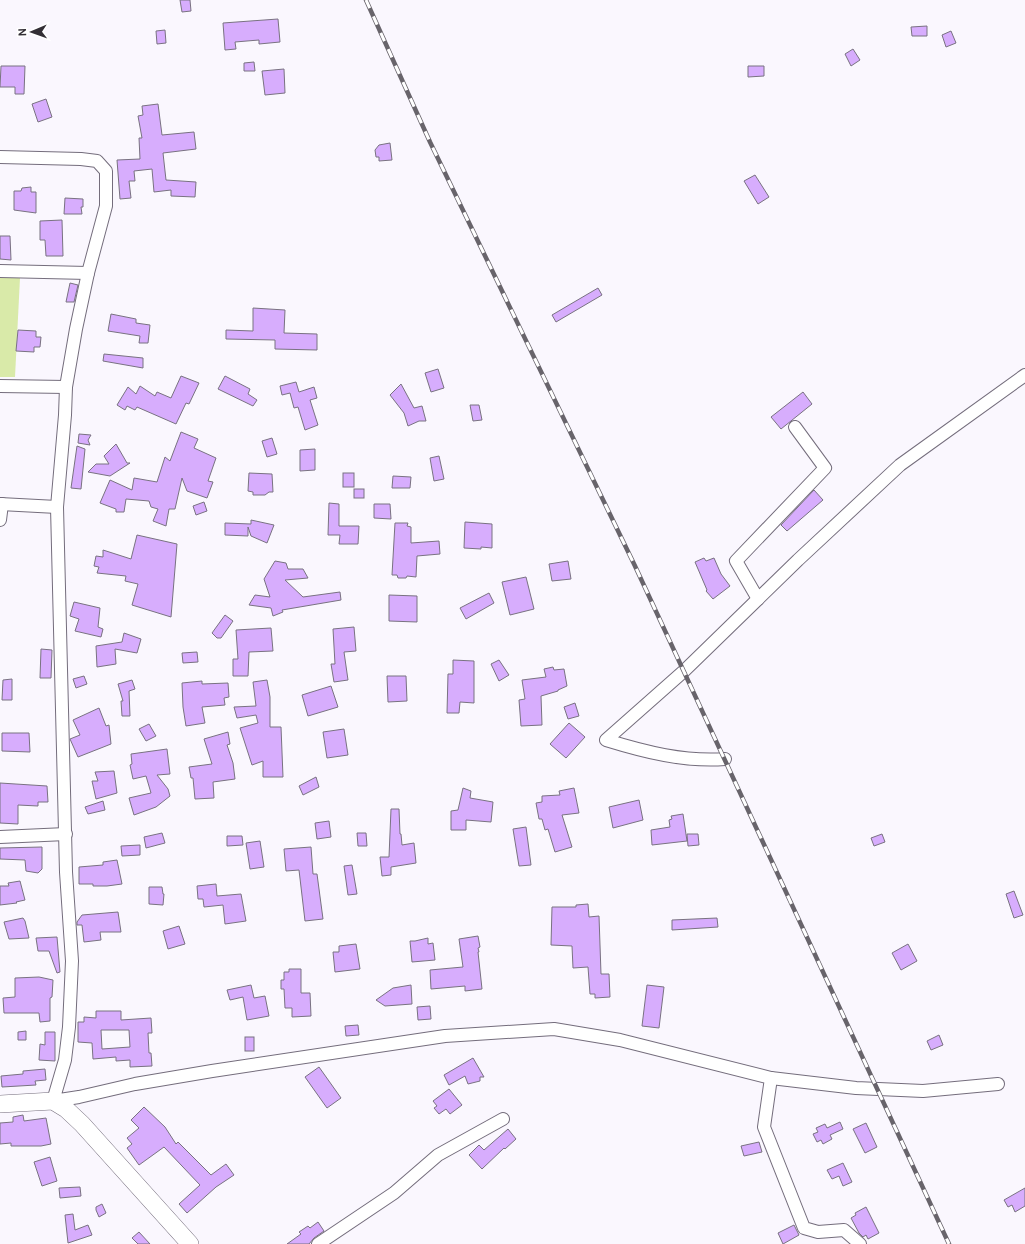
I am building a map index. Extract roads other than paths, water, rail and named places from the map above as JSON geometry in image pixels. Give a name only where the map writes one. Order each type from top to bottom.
[{"type":"street","points":[[0,156],[98,161],[106,171],[106,206],[88,273],[66,387],[57,507],[66,872],[72,961],[69,1027],[65,1060],[54,1101]]},
{"type":"street","points":[[0,271],[88,273]]},
{"type":"street","points":[[725,759],[704,760],[672,757],[638,750],[606,740],[684,671],[900,465],[1025,375]]},
{"type":"street","points":[[0,386],[66,387]]},
{"type":"street","points":[[758,599],[736,561],[829,464],[796,427]]},
{"type":"street","points":[[0,520],[1,504],[57,507]]},
{"type":"street","points":[[0,837],[66,834]]},
{"type":"street","points":[[0,1104],[54,1101],[212,1070],[437,1037],[554,1029],[620,1040],[771,1078],[856,1088],[900,1090],[923,1090],[998,1084]]},
{"type":"street","points":[[771,1078],[764,1127],[804,1228],[818,1232],[844,1230],[860,1244]]},
{"type":"street","points":[[54,1101],[66,1109],[82,1124],[190,1244]]},
{"type":"street","points":[[318,1244],[394,1193],[438,1155],[503,1119]]},
{"type":"railway","points":[[366,0],[430,142],[635,566],[949,1244]]}]
